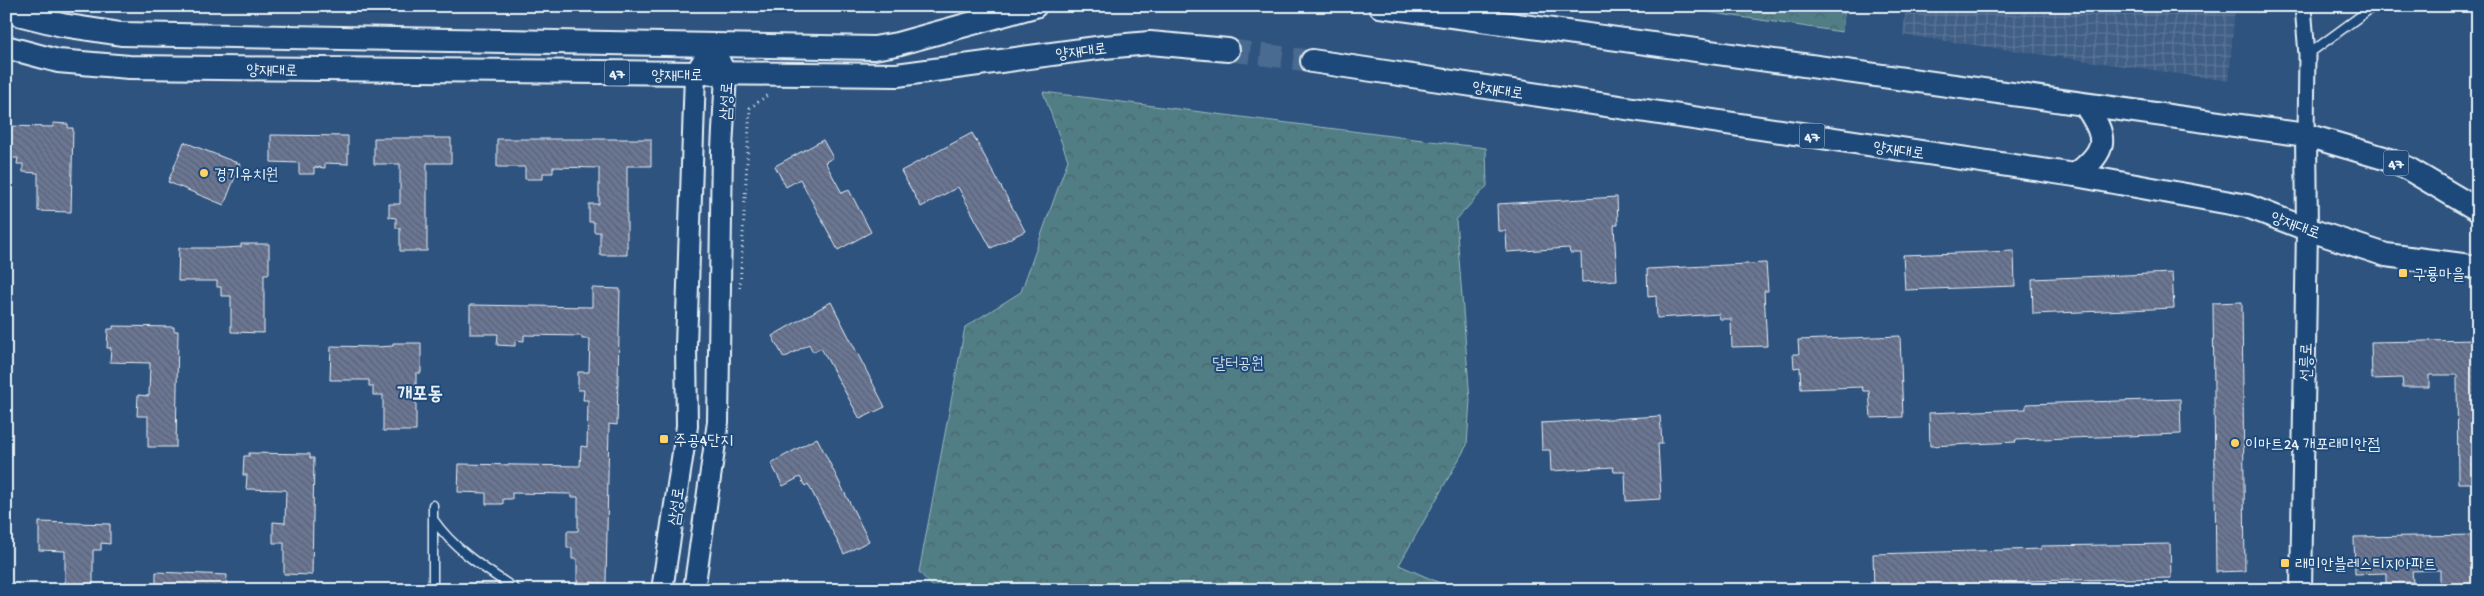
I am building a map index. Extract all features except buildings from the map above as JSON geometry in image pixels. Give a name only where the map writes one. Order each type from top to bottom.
[{"type":"main road","name":"양재대로","points":[[6,11],[62,25],[121,34],[874,48],[898,44],[1034,6]]},
{"type":"main road","name":"47","points":[[1380,6],[2085,105],[2306,134],[2384,158],[2407,168],[2478,210]]},
{"type":"main road","name":"양재대로","points":[[6,47],[58,61],[130,67],[897,75],[1104,47],[1150,43],[1228,50]]},
{"type":"main road","name":"삼성로","points":[[694,590],[718,422],[722,158],[726,74],[712,46]]},
{"type":"main road","name":"삼성로","points":[[662,590],[687,426],[686,346],[695,74],[712,46]]},
{"type":"main road","name":"양재대로","points":[[1312,61],[2075,175],[2247,206],[2307,230],[2386,255],[2478,267]]},
{"type":"main road","points":[[2075,175],[2093,162],[2101,146],[2100,127],[2085,105]]},
{"type":"main road","name":"선릉로","points":[[2301,590],[2307,230],[2306,134]]},
{"type":"street","points":[[2304,6],[2308,55],[2306,134]]},
{"type":"lane","points":[[2308,55],[2374,6]]},
{"type":"lane","points":[[433,505],[433,590]]},
{"type":"lane","points":[[433,519],[440,530],[473,560],[517,590]]},
{"type":"lane","points":[[449,590],[494,590]]},
{"type":"shaded area","points":[[1906,6],[2235,6],[2229,81],[1903,35]]},
{"type":"green space","points":[[1666,6],[1845,6],[1842,32]]},
{"type":"green space","name":"달터공원","points":[[1043,92],[1486,148],[1487,186],[1456,220],[1470,400],[1467,445],[1399,565],[1456,590],[936,590],[919,572],[965,327],[1021,292],[1068,160]]},
{"type":"tunnel","points":[[1228,50],[1312,61]]},
{"type":"place","name":"경기유치원","points":[[204,173]]},
{"type":"place","name":"구룡마을","points":[[2403,273]]},
{"type":"place","name":"주공4단지","points":[[664,439]]},
{"type":"place","name":"이마트24 개포래미안점","points":[[2235,443]]},
{"type":"place","name":"래미안블레스티지아파트","points":[[2285,563]]},
{"type":"district","name":"개포동","points":[[420,392]]}]
